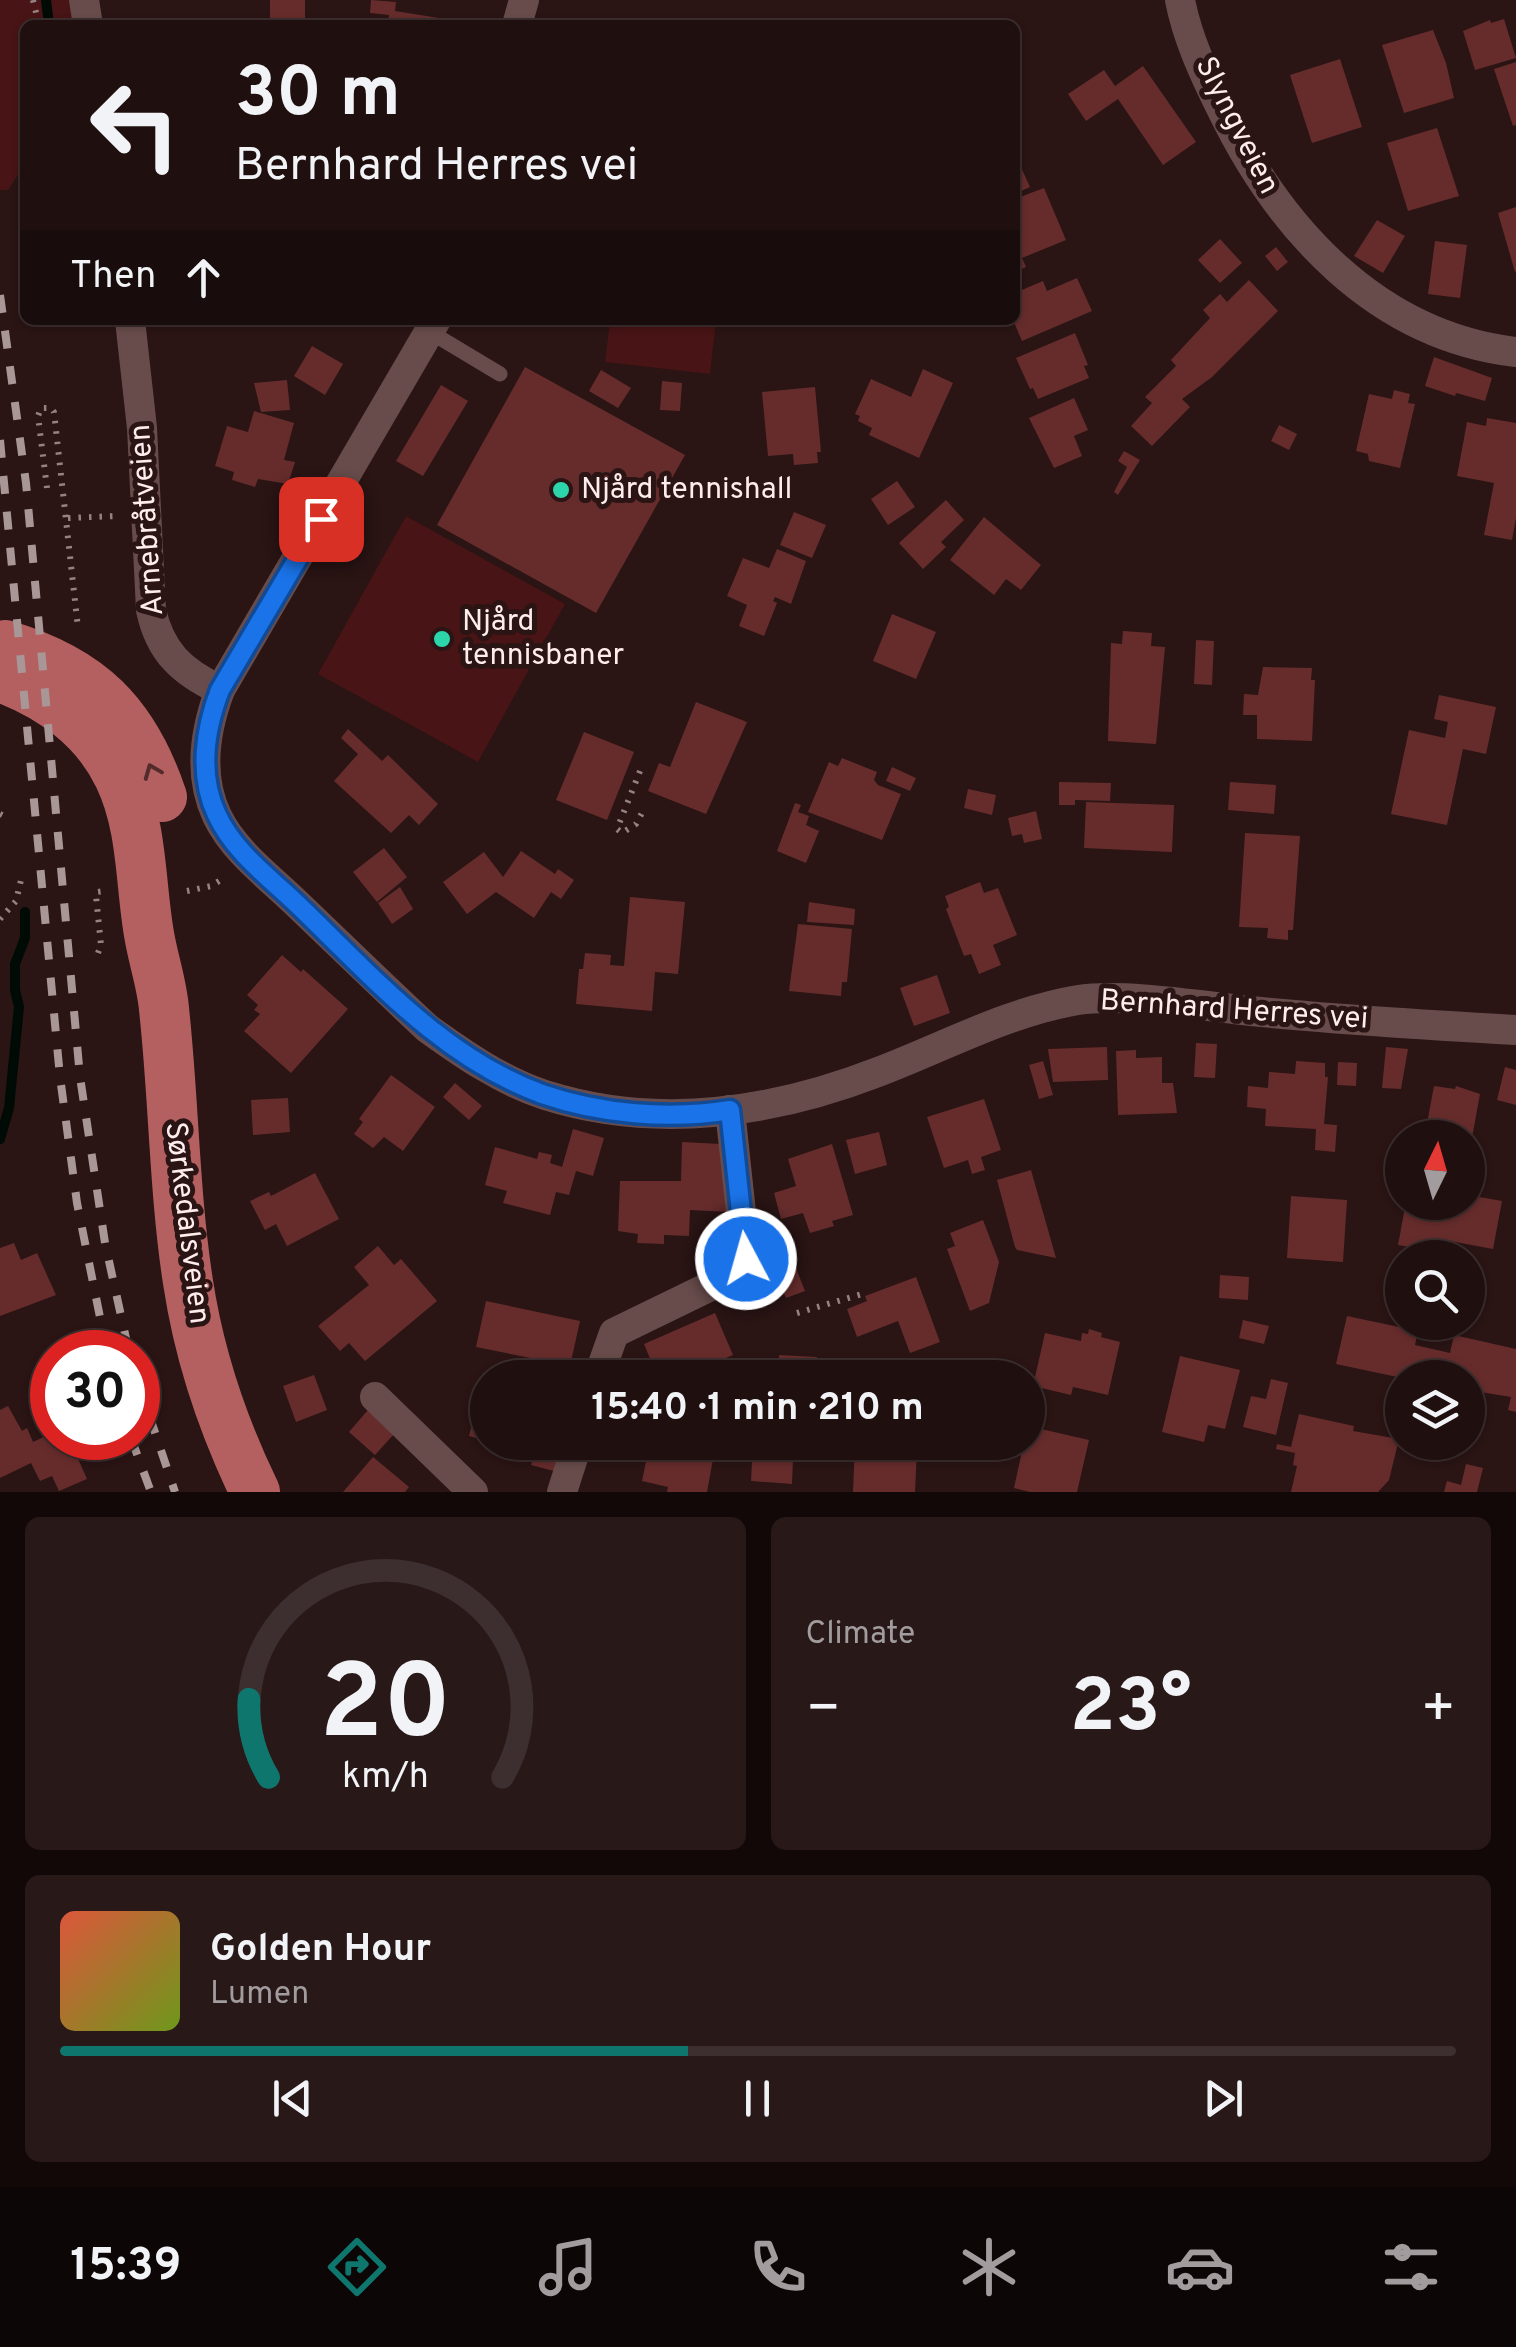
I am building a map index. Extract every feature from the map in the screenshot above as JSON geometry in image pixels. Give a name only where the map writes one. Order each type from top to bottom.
[{"type":"main road","name":"Sørkedalsveien","points":[[0,643],[77,675],[109,700],[143,749],[163,799],[176,892],[175,930],[164,1005],[188,1282],[214,1390],[255,1492]]},
{"type":"main road","name":"Sørkedalsveien","points":[[0,677],[47,698],[77,675]]},
{"type":"street","name":"Slyngveien","points":[[1180,0],[1208,82],[1240,147],[1275,202],[1326,261],[1375,300],[1419,325],[1460,340],[1516,352]]},
{"type":"street","name":"Arnebråtveien","points":[[131,325],[142,428],[155,631],[177,664],[194,678],[220,690]]},
{"type":"street","name":"Bernhard Herres vei","points":[[433,326],[220,690],[210,718],[206,776],[216,814],[248,858],[426,1028],[505,1078],[545,1095],[629,1112],[698,1115],[812,1096],[1026,1013],[1081,1000],[1140,1001],[1377,1023],[1516,1030]]},
{"type":"street","points":[[605,1360],[614,1334],[723,1280],[746,1259],[730,1110]]},
{"type":"street","points":[[375,1397],[473,1492]]},
{"type":"street","points":[[562,1492],[572,1460]]},
{"type":"lane","points":[[433,326],[500,374]]},
{"type":"path","points":[[47,488],[38,416],[41,408],[54,412],[68,518],[77,675]]},
{"type":"path","points":[[68,518],[116,516]]},
{"type":"path","points":[[640,771],[617,829],[631,829],[643,811]]},
{"type":"path","points":[[0,918],[16,901],[21,880]]},
{"type":"path","points":[[96,901],[101,945],[98,952]]},
{"type":"path","points":[[797,1314],[862,1294]]},
{"type":"shaded area","points":[[0,0],[70,0],[72,20],[20,20],[20,172],[8,190],[0,190]]},
{"type":"shaded area","points":[[609,325],[715,325],[710,374],[605,362]]},
{"type":"shaded area","name":"Njård tennisbaner","points":[[406,516],[565,604],[478,762],[318,674]]},
{"type":"building","points":[[270,0],[305,0],[305,20],[270,20]]},
{"type":"building","points":[[371,0],[396,2],[395,11],[439,18],[388,20],[389,15],[370,13]]},
{"type":"building","points":[[1504,19],[1516,58],[1475,70],[1463,31]]},
{"type":"building","points":[[1433,30],[1454,98],[1404,113],[1382,45]]},
{"type":"building","points":[[1340,59],[1362,127],[1312,143],[1290,75]]},
{"type":"building","points":[[1516,62],[1516,125],[1513,126],[1494,69]]},
{"type":"building","points":[[1143,66],[1196,142],[1163,165],[1118,99],[1086,121],[1068,94],[1104,70],[1115,86]]},
{"type":"building","points":[[1437,128],[1459,196],[1408,211],[1387,143]]},
{"type":"building","points":[[1020,165],[1030,187],[1020,192]]},
{"type":"building","points":[[1044,188],[1066,240],[1022,258],[1026,267],[1020,270],[1020,197]]},
{"type":"building","points":[[1516,207],[1516,271],[1515,272],[1498,213]]},
{"type":"building","points":[[1377,220],[1405,236],[1383,273],[1354,256]]},
{"type":"building","points":[[1220,239],[1242,263],[1220,283],[1198,260]]},
{"type":"building","points":[[1435,241],[1467,245],[1460,298],[1428,294]]},
{"type":"building","points":[[1276,247],[1288,262],[1277,271],[1265,256]]},
{"type":"building","points":[[1077,278],[1092,311],[1022,341],[1015,325],[1020,325],[1020,291],[1043,281],[1047,291]]},
{"type":"building","points":[[1249,280],[1278,311],[1212,377],[1182,399],[1190,407],[1152,446],[1131,426],[1152,403],[1145,397],[1176,366],[1171,360],[1210,318],[1203,310],[1220,294],[1227,302]]},
{"type":"building","points":[[1075,333],[1089,378],[1038,399],[1016,358]]},
{"type":"building","points":[[312,346],[343,364],[325,395],[294,376]]},
{"type":"building","points":[[1434,357],[1492,378],[1485,401],[1425,386]]},
{"type":"building","name":"Njård tennishall","points":[[525,367],[685,455],[596,613],[437,525]]},
{"type":"building","points":[[923,369],[953,383],[919,458],[869,435],[872,428],[858,421],[860,416],[855,414],[871,379],[911,397]]},
{"type":"building","points":[[601,370],[631,388],[618,408],[589,391]]},
{"type":"building","points":[[287,380],[290,410],[261,412],[254,383]]},
{"type":"building","points":[[662,381],[682,383],[680,411],[660,410]]},
{"type":"building","points":[[441,385],[468,401],[423,476],[396,461]]},
{"type":"building","points":[[815,387],[821,452],[817,452],[818,463],[794,465],[793,454],[768,456],[762,392]]},
{"type":"building","points":[[1394,390],[1410,394],[1408,403],[1415,404],[1400,468],[1369,461],[1368,454],[1356,451],[1369,394],[1392,399]]},
{"type":"building","points":[[1074,398],[1088,430],[1074,436],[1082,456],[1054,468],[1029,418]]},
{"type":"building","points":[[254,411],[294,423],[284,460],[295,462],[288,484],[258,479],[255,487],[232,480],[234,472],[215,466],[227,426],[248,432]]},
{"type":"building","points":[[1487,418],[1516,423],[1516,518],[1512,540],[1484,535],[1494,483],[1457,476],[1467,422],[1486,426]]},
{"type":"building","points":[[1279,425],[1297,434],[1289,450],[1271,441]]},
{"type":"building","points":[[1124,451],[1140,460],[1118,495],[1114,492],[1127,467],[1118,461]]},
{"type":"building","points":[[897,481],[915,507],[888,525],[871,499]]},
{"type":"building","points":[[946,500],[964,520],[941,542],[946,547],[923,569],[899,543]]},
{"type":"building","points":[[794,512],[826,525],[812,558],[780,545]]},
{"type":"building","points":[[984,517],[1041,565],[1021,590],[1006,579],[994,595],[950,560]]},
{"type":"building","points":[[777,549],[806,561],[791,604],[775,597],[773,601],[777,603],[764,636],[739,626],[747,605],[727,596],[743,558],[769,568]]},
{"type":"building","points":[[892,614],[936,632],[916,679],[873,661]]},
{"type":"building","points":[[1123,631],[1152,633],[1151,646],[1165,647],[1156,744],[1108,741],[1111,643],[1122,644]]},
{"type":"building","points":[[1196,640],[1214,641],[1212,685],[1194,684]]},
{"type":"building","points":[[1263,667],[1312,668],[1312,741],[1257,739],[1257,715],[1243,715],[1244,694],[1258,695]]},
{"type":"building","points":[[1439,695],[1496,707],[1486,754],[1463,749],[1447,825],[1391,814],[1409,730],[1445,738],[1448,722],[1434,719]]},
{"type":"building","points":[[696,702],[747,722],[706,814],[648,791],[659,763],[670,767]]},
{"type":"building","points":[[348,729],[382,761],[388,755],[438,804],[419,825],[409,815],[391,833],[334,781],[358,754],[341,738]]},
{"type":"building","points":[[584,732],[634,752],[607,820],[556,800]]},
{"type":"building","points":[[842,758],[877,772],[874,780],[878,785],[901,794],[882,840],[808,812],[829,762],[838,766]]},
{"type":"building","points":[[892,767],[916,778],[910,791],[886,781]]},
{"type":"building","points":[[1059,782],[1111,783],[1110,801],[1075,800],[1075,805],[1059,805]]},
{"type":"building","points":[[1230,782],[1276,785],[1274,814],[1228,810]]},
{"type":"building","points":[[968,789],[996,795],[992,815],[964,808]]},
{"type":"building","points":[[1086,802],[1174,805],[1172,852],[1084,848]]},
{"type":"building","points":[[795,803],[801,805],[798,812],[809,816],[806,825],[819,831],[806,863],[777,851]]},
{"type":"building","points":[[1036,811],[1042,839],[1024,843],[1022,834],[1012,836],[1008,818]]},
{"type":"building","points":[[1245,833],[1300,836],[1293,930],[1288,930],[1288,940],[1267,938],[1268,928],[1239,927]]},
{"type":"building","points":[[384,848],[407,877],[377,902],[353,872]]},
{"type":"building","points":[[521,851],[555,874],[558,869],[574,880],[561,899],[551,892],[534,918],[496,892],[467,914],[443,882],[484,852],[503,877]]},
{"type":"building","points":[[980,882],[984,893],[998,888],[1017,935],[993,945],[1001,965],[979,974],[971,954],[964,956],[945,896]]},
{"type":"building","points":[[400,887],[413,909],[392,924],[378,903]]},
{"type":"building","points":[[630,897],[685,902],[678,974],[655,972],[652,1011],[576,1004],[579,969],[583,969],[585,953],[611,955],[610,965],[624,966]]},
{"type":"building","points":[[809,902],[855,909],[854,925],[807,922]]},
{"type":"building","points":[[798,924],[852,929],[847,982],[842,982],[841,996],[789,991]]},
{"type":"building","points":[[282,955],[348,1009],[291,1073],[244,1031],[260,1014],[254,1010],[258,1005],[247,995]]},
{"type":"building","points":[[937,975],[950,1013],[914,1026],[900,988]]},
{"type":"building","points":[[1196,1043],[1217,1044],[1215,1078],[1194,1077]]},
{"type":"building","points":[[1107,1047],[1108,1080],[1053,1082],[1048,1049]]},
{"type":"building","points":[[1386,1047],[1408,1049],[1401,1089],[1382,1088]]},
{"type":"building","points":[[1136,1050],[1136,1058],[1162,1057],[1162,1083],[1173,1083],[1177,1113],[1118,1115],[1116,1051]]},
{"type":"building","points":[[1043,1061],[1053,1095],[1039,1099],[1029,1065]]},
{"type":"building","points":[[1296,1061],[1325,1063],[1328,1077],[1324,1124],[1337,1125],[1335,1152],[1315,1150],[1316,1129],[1265,1126],[1266,1109],[1247,1107],[1248,1086],[1268,1088],[1269,1072],[1295,1074]]},
{"type":"building","points":[[1338,1062],[1357,1063],[1356,1086],[1337,1085]]},
{"type":"building","points":[[1505,1067],[1516,1070],[1516,1105],[1497,1100]]},
{"type":"building","points":[[391,1075],[435,1107],[403,1151],[384,1137],[373,1148],[354,1134],[363,1122],[359,1119]]},
{"type":"building","points":[[455,1083],[482,1106],[469,1120],[443,1097]]},
{"type":"building","points":[[1434,1086],[1456,1086],[1480,1094],[1475,1120],[1428,1120]]},
{"type":"building","points":[[288,1098],[290,1132],[253,1135],[251,1100]]},
{"type":"building","points":[[984,1099],[1001,1150],[981,1157],[985,1170],[972,1174],[968,1160],[944,1168],[927,1117]]},
{"type":"building","points":[[573,1129],[604,1138],[593,1176],[576,1171],[569,1195],[556,1192],[550,1215],[503,1203],[507,1191],[485,1185],[495,1147],[537,1159],[539,1152],[552,1155],[550,1163],[562,1167]]},
{"type":"building","points":[[879,1132],[887,1165],[855,1174],[846,1140]]},
{"type":"building","points":[[682,1142],[721,1144],[729,1212],[690,1210],[689,1236],[664,1235],[664,1244],[637,1243],[638,1234],[618,1231],[620,1181],[681,1181]]},
{"type":"building","points":[[832,1144],[853,1215],[810,1233],[803,1213],[781,1219],[774,1193],[796,1186],[788,1159]]},
{"type":"building","points":[[1031,1170],[1056,1258],[1015,1247],[997,1180]]},
{"type":"building","points":[[315,1173],[339,1219],[287,1246],[276,1224],[265,1230],[250,1201],[269,1192],[271,1196]]},
{"type":"building","points":[[1291,1196],[1347,1200],[1343,1262],[1287,1258]]},
{"type":"building","points":[[1485,1198],[1502,1201],[1493,1249],[1485,1248],[1485,1240],[1399,1240],[1403,1220],[1485,1220]]},
{"type":"building","points":[[983,1220],[999,1262],[989,1303],[970,1311],[947,1249],[955,1246],[950,1233]]},
{"type":"building","points":[[14,1243],[21,1260],[37,1253],[56,1295],[0,1316],[0,1248]]},
{"type":"building","points":[[378,1246],[394,1265],[401,1259],[437,1301],[365,1361],[349,1343],[340,1351],[318,1326],[369,1285],[354,1267]]},
{"type":"building","points":[[792,1258],[805,1291],[786,1298],[783,1291],[771,1296],[761,1262],[770,1259],[772,1266]]},
{"type":"building","points":[[1220,1275],[1249,1277],[1248,1300],[1219,1298]]},
{"type":"building","points":[[916,1277],[940,1342],[910,1353],[898,1321],[857,1337],[847,1309],[867,1301],[865,1296]]},
{"type":"building","points":[[486,1301],[580,1321],[571,1360],[540,1360],[476,1347]]},
{"type":"building","points":[[715,1313],[733,1355],[721,1360],[651,1360],[644,1344]]},
{"type":"building","points":[[1347,1316],[1385,1324],[1385,1340],[1416,1340],[1415,1345],[1450,1353],[1453,1340],[1476,1340],[1516,1349],[1516,1412],[1508,1410],[1511,1397],[1485,1393],[1485,1360],[1385,1360],[1385,1374],[1336,1364]]},
{"type":"building","points":[[1243,1320],[1269,1326],[1264,1344],[1239,1338]]},
{"type":"building","points":[[1089,1329],[1120,1342],[1108,1395],[1073,1387],[1071,1395],[1045,1389],[1045,1360],[1039,1360],[1045,1333],[1081,1341],[1082,1333],[1088,1334]]},
{"type":"building","points":[[779,1355],[817,1357],[817,1360],[779,1360]]},
{"type":"building","points":[[1180,1356],[1240,1370],[1225,1429],[1208,1425],[1204,1442],[1162,1432]]},
{"type":"building","points":[[314,1375],[327,1410],[296,1422],[283,1386]]},
{"type":"building","points":[[1271,1379],[1288,1383],[1276,1435],[1243,1427],[1251,1396],[1266,1399]]},
{"type":"building","points":[[8,1406],[22,1431],[27,1428],[30,1460],[79,1460],[87,1479],[59,1491],[52,1476],[40,1481],[31,1463],[0,1478],[0,1410]]},
{"type":"building","points":[[368,1410],[394,1434],[375,1455],[349,1432]]},
{"type":"building","points":[[1299,1414],[1385,1437],[1385,1460],[1394,1460],[1389,1480],[1378,1492],[1291,1492],[1297,1466],[1293,1465],[1295,1453],[1276,1449],[1277,1444],[1291,1447]]},
{"type":"building","points":[[1045,1430],[1089,1440],[1077,1492],[1014,1488],[1020,1460],[1045,1460]]},
{"type":"building","points":[[373,1457],[409,1487],[405,1492],[343,1492]]},
{"type":"building","points":[[532,1460],[557,1460],[554,1471],[531,1465]]},
{"type":"building","points":[[646,1460],[713,1460],[707,1492],[667,1492],[668,1487],[642,1481]]},
{"type":"building","points":[[752,1460],[793,1460],[792,1484],[751,1481]]},
{"type":"building","points":[[854,1460],[916,1460],[915,1492],[853,1492]]},
{"type":"building","points":[[1466,1464],[1483,1468],[1477,1492],[1444,1492],[1447,1481],[1461,1485]]},
{"type":"waterway","points":[[46,0],[48,20]]},
{"type":"waterway","points":[[0,1139],[9,1108],[19,1007],[15,964],[25,938],[25,912]]},
{"type":"railway","points":[[0,295],[26,483],[80,1077],[105,1243],[124,1330]]},
{"type":"railway","points":[[0,440],[60,1077],[77,1203],[103,1330]]},
{"type":"railway","points":[[160,1447],[175,1492]]},
{"type":"railway","points":[[139,1460],[151,1492]]},
{"type":"place","name":"Njård tennishall","points":[[561,490]]},
{"type":"place","name":"Njård tennisbaner","points":[[442,639]]},
{"type":"route","points":[[321,519],[220,690],[210,718],[206,776],[216,814],[248,858],[426,1028],[496,1073],[545,1095],[629,1112],[698,1115],[730,1110],[746,1259]]}]
